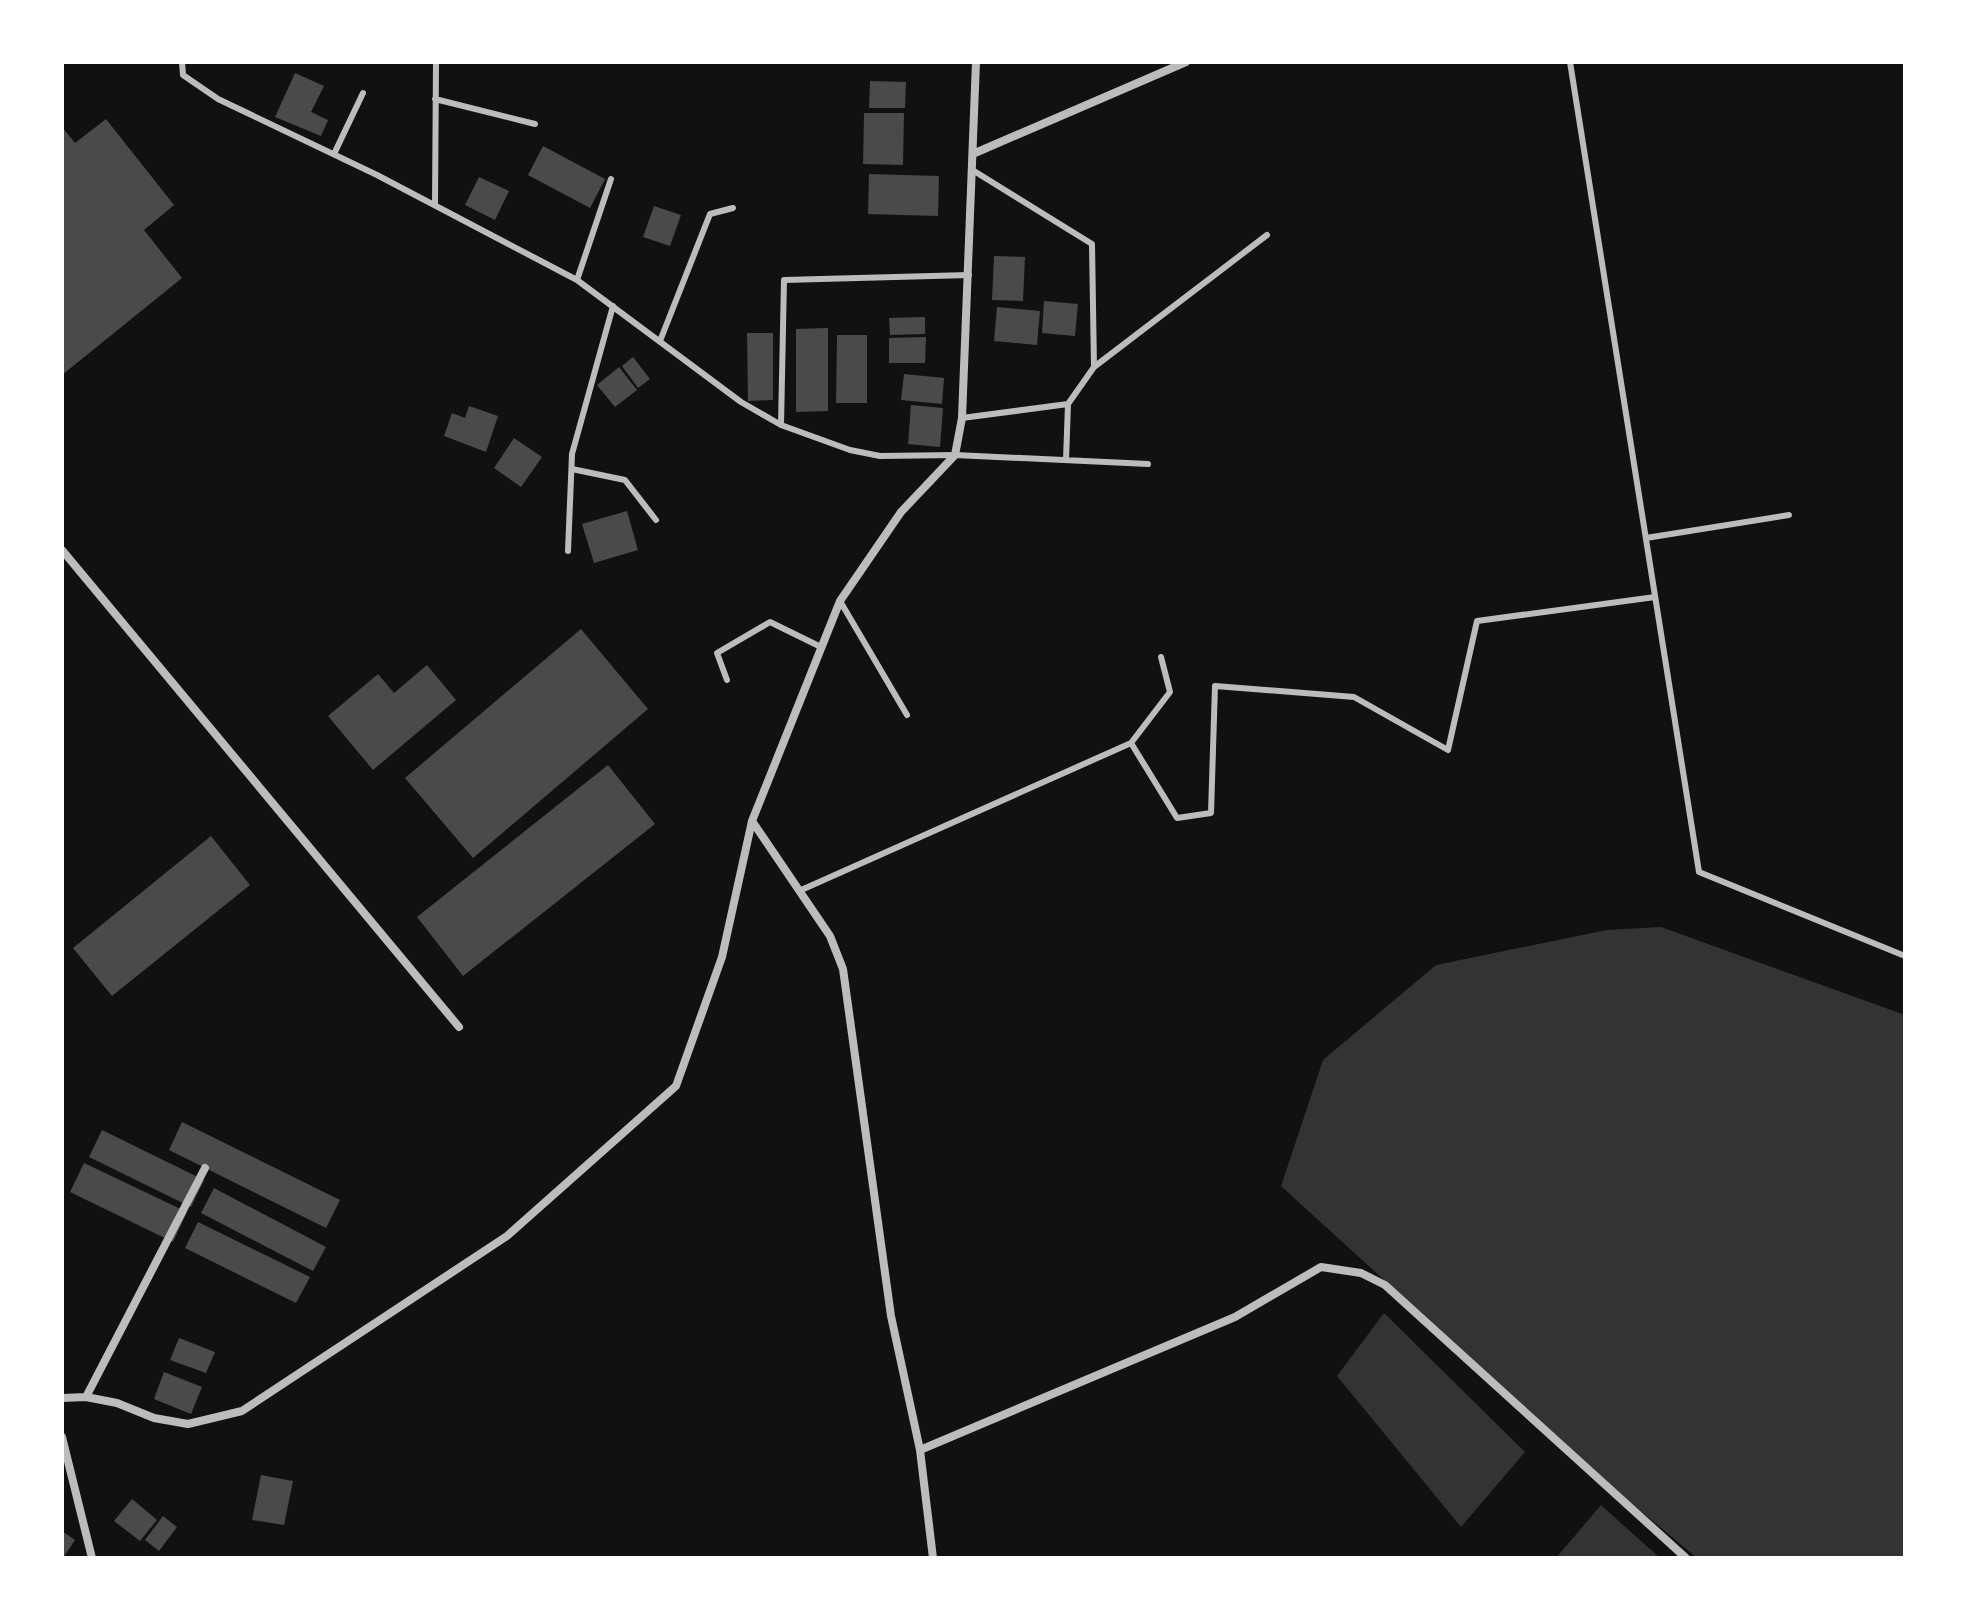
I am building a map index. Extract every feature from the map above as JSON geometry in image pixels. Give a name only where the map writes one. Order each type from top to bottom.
[{"type":"street","points":[[62,1398],[86,1397],[117,1403],[154,1418],[188,1424],[242,1411],[507,1236],[676,1086],[722,957],[752,821],[840,601],[901,512],[955,455],[962,418],[975,153],[976,62]]},
{"type":"street","points":[[975,153],[1186,62]]},
{"type":"street","points":[[62,550],[459,1027]]},
{"type":"street","points":[[752,821],[830,936],[843,969],[891,1316],[920,1450],[933,1558]]},
{"type":"street","points":[[86,1397],[205,1168]]},
{"type":"street","points":[[920,1450],[1235,1317],[1321,1267],[1361,1273],[1385,1285],[1686,1558]]},
{"type":"street","points":[[62,1437],[92,1558]]},
{"type":"lane","points":[[182,62],[183,75],[218,99],[334,154],[577,280],[741,402],[781,425],[850,450],[880,456],[955,455],[1148,464]]},
{"type":"lane","points":[[435,205],[436,62]]},
{"type":"lane","points":[[1570,62],[1699,872],[1905,956]]},
{"type":"lane","points":[[334,154],[363,93]]},
{"type":"lane","points":[[435,99],[535,124]]},
{"type":"lane","points":[[974,171],[1092,244],[1094,367]]},
{"type":"lane","points":[[577,280],[611,179]]},
{"type":"lane","points":[[660,341],[710,214],[733,208]]},
{"type":"lane","points":[[1066,460],[1068,404],[1094,367],[1267,235]]},
{"type":"lane","points":[[781,425],[784,280],[969,275]]},
{"type":"lane","points":[[568,551],[572,454],[613,306]]},
{"type":"lane","points":[[962,418],[1068,404]]},
{"type":"lane","points":[[572,469],[625,480],[656,520]]},
{"type":"lane","points":[[1646,538],[1789,515]]},
{"type":"lane","points":[[1131,743],[1177,818],[1211,813],[1215,686],[1354,697],[1448,750],[1477,621],[1655,597]]},
{"type":"lane","points":[[840,601],[907,715]]},
{"type":"lane","points":[[727,680],[717,653],[770,622],[821,647]]},
{"type":"lane","points":[[799,891],[1131,743],[1170,692],[1161,657]]},
{"type":"shaded area","points":[[1661,927],[1905,1015],[1905,1558],[1697,1558],[1600,1477],[1281,1186],[1323,1060],[1436,965],[1607,930]]},
{"type":"shaded area","points":[[1384,1313],[1525,1452],[1461,1527],[1337,1376]]},
{"type":"shaded area","points":[[1601,1505],[1660,1558],[1556,1558]]},
{"type":"building","points":[[295,73],[324,86],[311,112],[328,120],[321,136],[275,117]]},
{"type":"building","points":[[870,81],[906,82],[905,108],[869,108]]},
{"type":"building","points":[[864,113],[904,113],[903,165],[863,164]]},
{"type":"building","points":[[106,119],[174,205],[144,230],[182,278],[62,375],[62,127],[75,143]]},
{"type":"building","points":[[543,146],[605,179],[590,208],[528,175]]},
{"type":"building","points":[[869,174],[939,176],[938,216],[868,214]]},
{"type":"building","points":[[479,177],[509,191],[495,220],[465,205]]},
{"type":"building","points":[[654,206],[681,215],[670,246],[643,237]]},
{"type":"building","points":[[994,256],[1025,257],[1023,301],[992,300]]},
{"type":"building","points":[[1044,301],[1078,304],[1075,336],[1042,333]]},
{"type":"building","points":[[997,307],[1040,311],[1037,345],[994,341]]},
{"type":"building","points":[[925,317],[925,334],[890,335],[889,318]]},
{"type":"building","points":[[828,328],[828,411],[796,412],[796,329]]},
{"type":"building","points":[[747,333],[773,333],[773,400],[748,401]]},
{"type":"building","points":[[837,335],[867,335],[867,403],[836,403]]},
{"type":"building","points":[[926,337],[925,363],[889,363],[889,338]]},
{"type":"building","points":[[633,357],[650,379],[638,388],[622,366]]},
{"type":"building","points":[[619,367],[637,390],[615,407],[597,385]]},
{"type":"building","points":[[904,374],[944,378],[942,404],[901,400]]},
{"type":"building","points":[[911,405],[943,408],[940,447],[908,444]]},
{"type":"building","points":[[469,406],[498,416],[486,452],[444,436],[452,413],[465,418]]},
{"type":"building","points":[[514,438],[542,457],[521,487],[494,468]]},
{"type":"building","points":[[627,511],[638,550],[594,563],[582,524]]},
{"type":"building","points":[[581,629],[648,709],[473,858],[405,778]]},
{"type":"building","points":[[427,665],[456,700],[373,770],[328,716],[378,674],[394,693]]},
{"type":"building","points":[[608,765],[655,824],[463,976],[417,917]]},
{"type":"building","points":[[211,836],[250,885],[112,996],[73,948]]},
{"type":"building","points":[[182,1122],[340,1200],[326,1228],[169,1150]]},
{"type":"building","points":[[102,1130],[204,1180],[191,1207],[89,1157]]},
{"type":"building","points":[[84,1163],[187,1212],[173,1242],[70,1192]]},
{"type":"building","points":[[214,1188],[326,1247],[313,1271],[201,1213]]},
{"type":"building","points":[[198,1222],[310,1277],[296,1303],[185,1248]]},
{"type":"building","points":[[179,1338],[215,1352],[206,1373],[170,1360]]},
{"type":"building","points":[[164,1372],[202,1387],[191,1414],[154,1399]]},
{"type":"building","points":[[261,1475],[293,1481],[284,1525],[252,1520]]},
{"type":"building","points":[[132,1499],[157,1520],[140,1541],[114,1521]]},
{"type":"building","points":[[163,1516],[177,1527],[159,1551],[145,1540]]},
{"type":"building","points":[[62,1531],[75,1540],[63,1558],[62,1558]]}]
